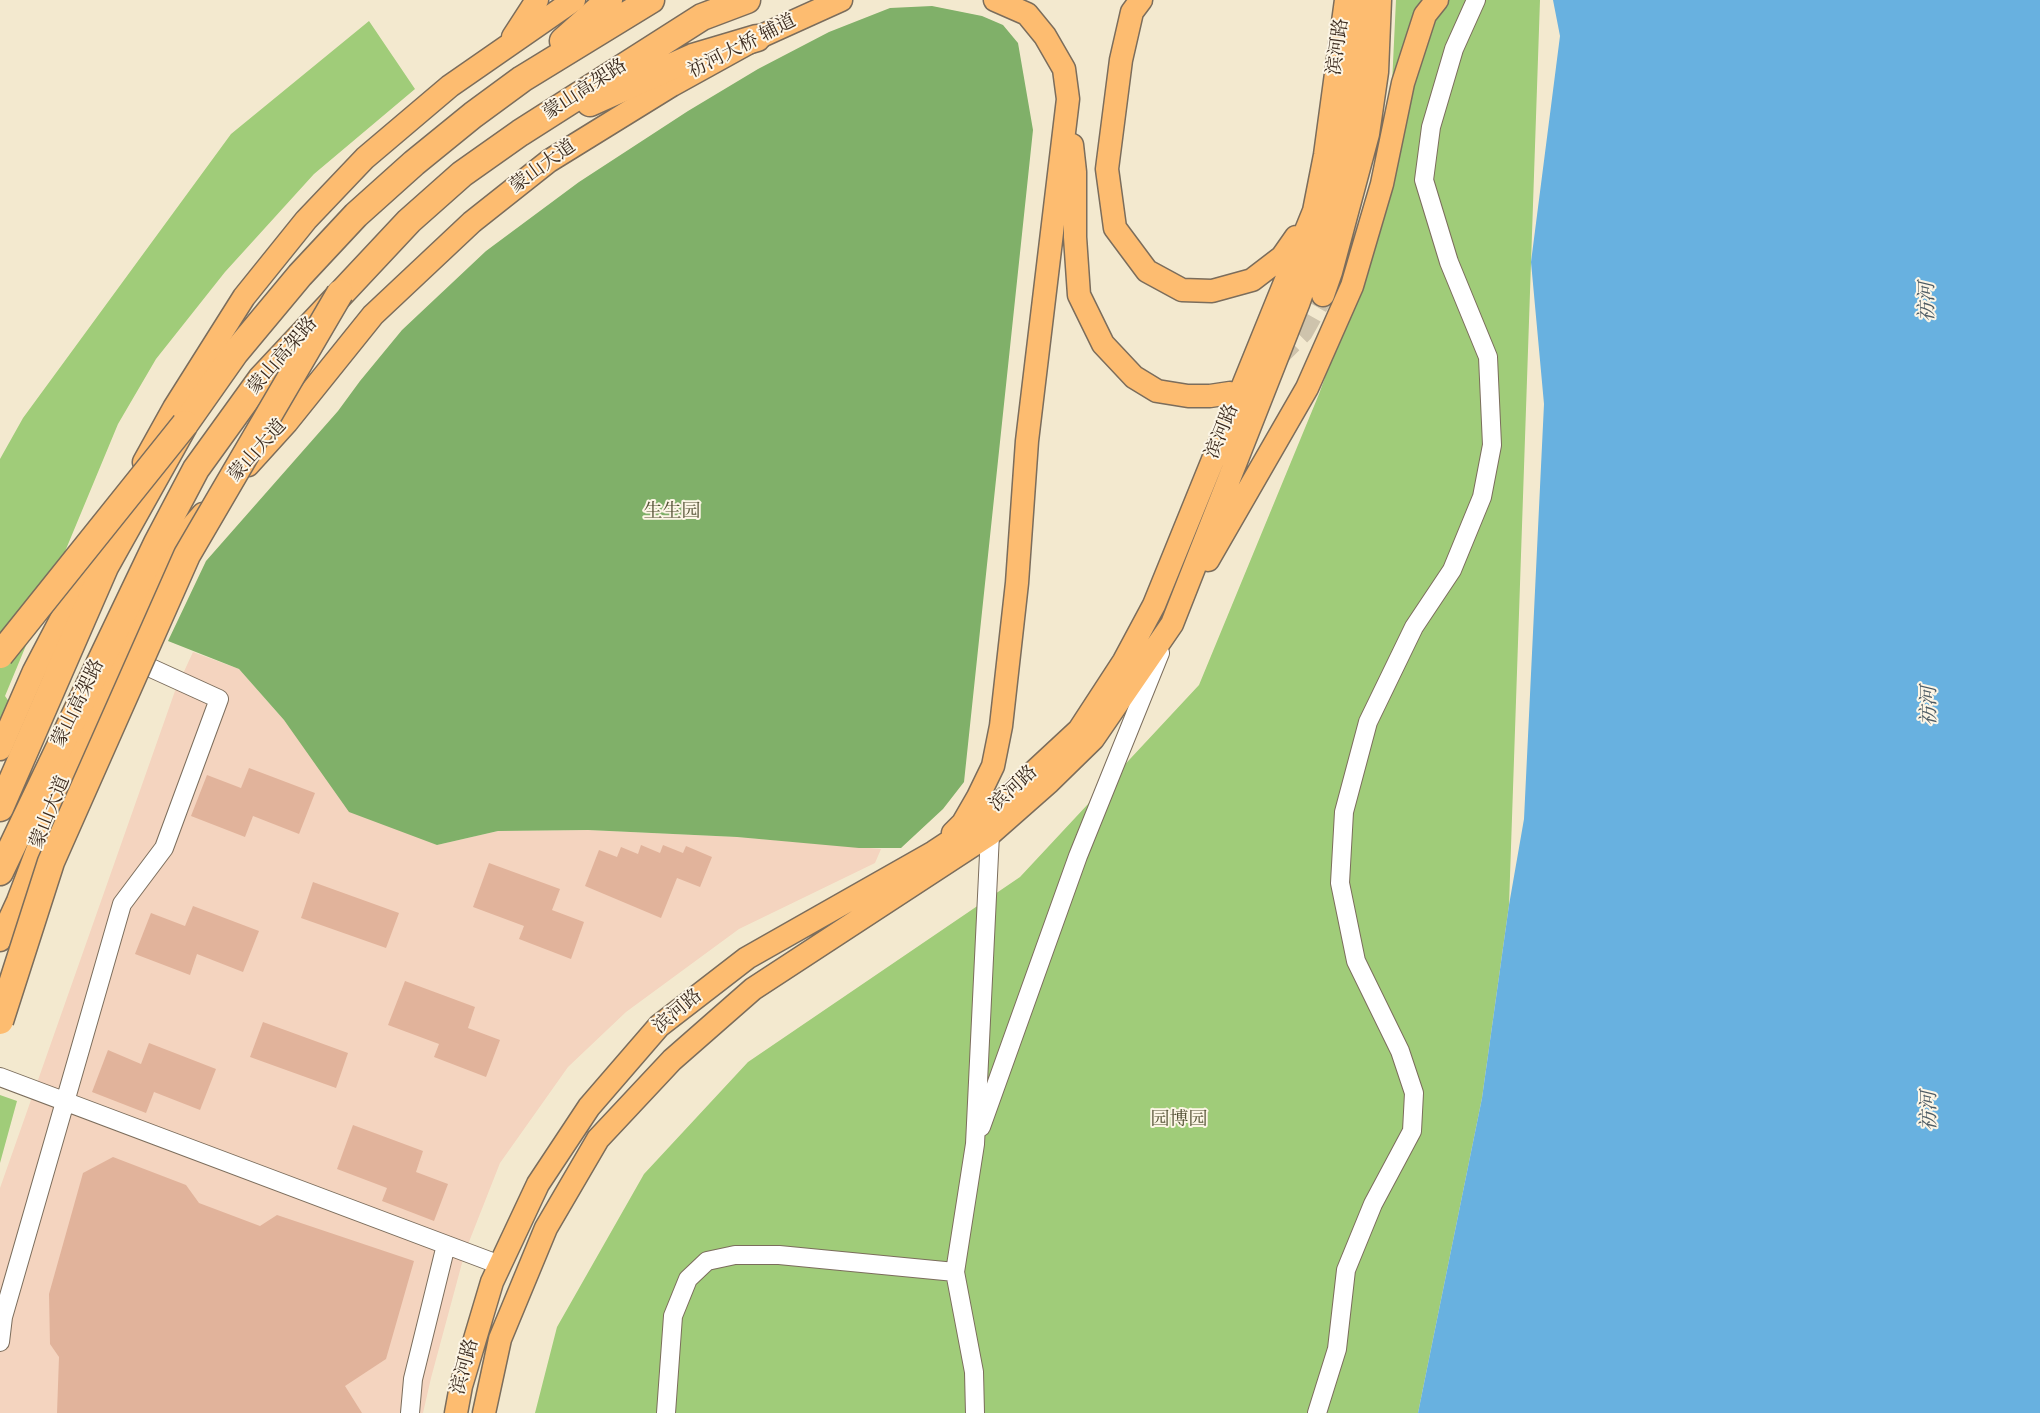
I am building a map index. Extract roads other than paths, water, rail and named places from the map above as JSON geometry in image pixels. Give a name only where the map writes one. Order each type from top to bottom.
[{"type":"highway","points":[[522,79],[609,0]]},
{"type":"highway","name":"蒙山高架路","points":[[0,808],[105,568],[185,424],[235,353],[300,274],[356,215],[414,163],[473,115],[522,79],[651,0]]},
{"type":"highway","name":"蒙山高架路","points":[[0,872],[156,542],[196,469],[261,378],[409,221],[462,174],[528,128],[702,17],[747,0]]},
{"type":"highway","points":[[528,128],[603,98],[694,57],[757,38]]},
{"type":"highway","points":[[0,1021],[51,862],[186,555],[340,293]]},
{"type":"highway","points":[[0,655],[185,424]]},
{"type":"main road","points":[[508,44],[536,0]]},
{"type":"main road","points":[[0,749],[34,671],[94,556],[174,408],[244,297],[306,220],[359,165],[450,86],[574,0]]},
{"type":"main road","name":"祊河大桥 辅道","points":[[672,85],[757,38],[841,0]]},
{"type":"main road","points":[[995,0],[1027,14],[1045,36],[1064,70],[1075,172],[1075,237],[1079,295],[1103,344],[1134,377],[1157,391],[1188,396],[1210,396],[1230,393]]},
{"type":"main road","points":[[1141,0],[1132,12],[1121,60],[1107,169],[1116,228],[1146,271],[1182,290],[1212,291],[1252,280],[1282,256],[1314,211]]},
{"type":"main road","name":"滨河路","points":[[456,1413],[464,1377],[492,1282],[543,1176],[589,1107],[659,1026],[747,958],[934,852],[981,821],[1079,730],[1124,661],[1154,605],[1314,211],[1325,155],[1346,0]]},
{"type":"main road","name":"滨河路","points":[[484,1413],[500,1338],[542,1237],[598,1139],[672,1060],[753,989],[990,834],[1049,782],[1093,739],[1172,624],[1298,304],[1340,184],[1358,57],[1362,0]]},
{"type":"main road","points":[[1323,295],[1331,272],[1368,134],[1377,72],[1380,0]]},
{"type":"main road","points":[[1172,624],[1307,388],[1352,286],[1382,184],[1403,83],[1425,15],[1438,0]]},
{"type":"main road","name":"蒙山大道","points":[[0,940],[18,902],[60,792],[120,654],[173,548],[286,422],[373,316],[472,222],[549,161],[672,85]]},
{"type":"main road","points":[[934,852],[963,823],[978,797],[993,766],[1001,726],[1017,583],[1027,441],[1068,99]]},
{"type":"lane","points":[[1317,1413],[1337,1349],[1346,1270],[1372,1204],[1412,1131],[1414,1093],[1400,1051],[1356,961],[1340,883],[1344,812],[1368,722],[1414,627],[1452,570],[1482,497],[1492,445],[1488,357],[1449,262],[1424,180],[1434,118],[1454,49],[1476,0]]},
{"type":"lane","points":[[975,1144],[1078,856],[1172,624]]},
{"type":"lane","points":[[0,1342],[3,1317],[122,904],[164,848],[219,700],[152,667],[120,654]]},
{"type":"lane","points":[[975,1413],[974,1372],[955,1272],[975,1144],[990,834]]},
{"type":"lane","points":[[0,1077],[500,1265]]},
{"type":"lane","points":[[410,1413],[414,1379],[446,1245]]},
{"type":"lane","points":[[666,1413],[673,1316],[688,1279],[707,1261],[736,1255],[779,1255],[955,1272]]},
{"type":"water","name":"祊河","points":[[1553,0],[2040,0],[2040,1413],[1418,1413],[1482,1098],[1509,905],[1524,819],[1544,404],[1531,262],[1560,36]]},
{"type":"tunnel","points":[[1276,358],[1302,332],[1323,295]]},
{"type":"park label","name":"生生园","points":[[672,514]]},
{"type":"park label","name":"园博园","points":[[1179,1122]]}]
